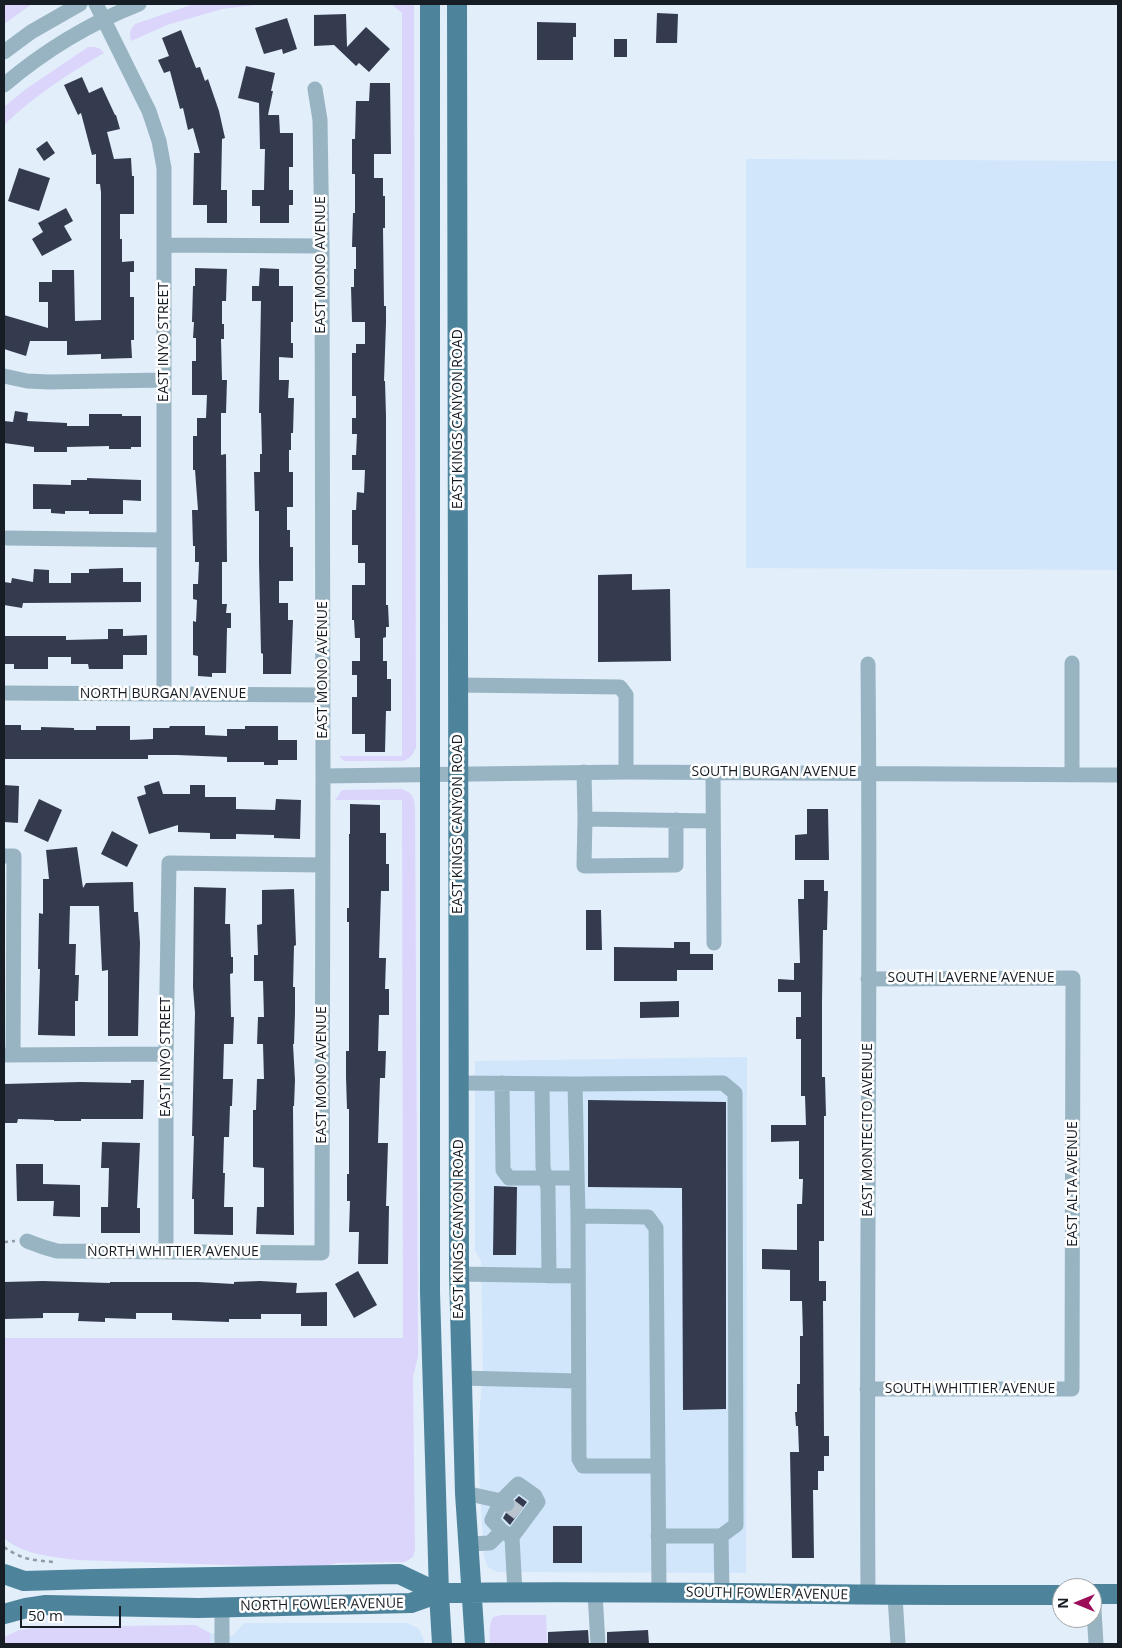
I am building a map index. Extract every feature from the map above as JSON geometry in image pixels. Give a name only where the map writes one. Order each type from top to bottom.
[{"type":"main road","name":"EAST KINGS CANYON ROAD","points":[[430,4],[430,1292],[438,1593],[442,1644]]},
{"type":"main road","name":"EAST KINGS CANYON ROAD","points":[[457,4],[459,1274],[465,1493],[475,1644]]},
{"type":"main road","points":[[430,1056],[444,1106],[443,1251],[448,1268],[459,1274]]},
{"type":"main road","name":"NORTH FOWLER AVENUE","points":[[4,1574],[24,1581],[104,1578],[399,1574],[438,1593]]},
{"type":"main road","name":"SOUTH FOWLER AVENUE","points":[[438,1593],[659,1592],[895,1596],[1052,1594]]},
{"type":"main road","name":"NORTH FOWLER AVENUE","points":[[4,1614],[46,1605],[222,1607],[411,1603],[438,1593]]},
{"type":"main road","points":[[1102,1594],[1118,1594]]},
{"type":"street","points":[[4,52],[31,32],[80,4]]},
{"type":"street","name":"EAST INYO STREET","points":[[96,4],[149,111],[159,141],[164,168],[164,694]]},
{"type":"street","points":[[4,86],[53,48],[104,19],[139,4]]},
{"type":"street","name":"EAST MONO AVENUE","points":[[315,88],[320,120],[322,246],[322,1253]]},
{"type":"street","points":[[164,245],[322,246]]},
{"type":"street","points":[[4,376],[49,382],[164,380]]},
{"type":"street","points":[[7,538],[164,540]]},
{"type":"street","points":[[1072,663],[1072,775]]},
{"type":"street","name":"EAST MONTECITO AVENUE","points":[[868,664],[868,1595]]},
{"type":"street","points":[[458,685],[620,687],[626,695],[626,772]]},
{"type":"street","name":"NORTH BURGAN AVENUE","points":[[4,693],[323,695]]},
{"type":"street","points":[[584,772],[584,866],[676,865],[676,820]]},
{"type":"street","name":"SOUTH BURGAN AVENUE","points":[[430,775],[584,772],[1118,775]]},
{"type":"street","points":[[713,772],[714,943]]},
{"type":"street","points":[[323,776],[430,775]]},
{"type":"street","points":[[585,819],[713,821]]},
{"type":"street","points":[[9,856],[8,1054],[166,1054]]},
{"type":"street","name":"EAST INYO STREET","points":[[166,1252],[168,863],[322,865]]},
{"type":"street","name":"SOUTH LAVERNE AVENUE","points":[[868,978],[1073,978]]},
{"type":"street","name":"EAST ALTA AVENUE","points":[[1072,1389],[1073,978]]},
{"type":"street","points":[[459,1083],[723,1083],[735,1093],[736,1526],[721,1536],[658,1536]]},
{"type":"street","points":[[502,1083],[503,1170],[508,1178],[577,1178]]},
{"type":"street","points":[[542,1084],[543,1167],[548,1188],[549,1276]]},
{"type":"street","points":[[575,1084],[578,1216],[579,1459],[584,1466],[658,1466]]},
{"type":"street","points":[[578,1216],[648,1217],[656,1228],[659,1592]]},
{"type":"street","name":"NORTH WHITTIER AVENUE","points":[[26,1241],[42,1248],[58,1250],[322,1253]]},
{"type":"street","points":[[459,1274],[578,1276]]},
{"type":"street","points":[[461,1378],[578,1381]]},
{"type":"street","name":"SOUTH WHITTIER AVENUE","points":[[867,1389],[1072,1389]]},
{"type":"street","points":[[469,1544],[490,1544],[507,1534],[538,1502],[535,1496],[518,1484],[492,1520],[507,1534],[515,1593]]},
{"type":"street","points":[[465,1493],[504,1503]]},
{"type":"street","points":[[721,1536],[722,1593]]},
{"type":"street","points":[[595,1592],[598,1644]]},
{"type":"street","points":[[895,1596],[898,1644]]},
{"type":"street","points":[[222,1607],[222,1644]]},
{"type":"street","points":[[1095,1628],[1096,1644]]},
{"type":"path","points":[[4,1547],[16,1556],[28,1560],[59,1563]]},
{"type":"shaded area","points":[[4,4],[32,4],[4,24]]},
{"type":"shaded area","points":[[194,4],[264,4],[222,9],[167,25],[131,41],[130,32],[135,24]]},
{"type":"shaded area","points":[[391,4],[414,5],[416,747],[411,756],[402,761],[344,761],[339,756],[402,756],[402,13]]},
{"type":"shaded area","points":[[88,47],[98,48],[104,53],[77,69],[27,104],[4,125],[4,107],[26,89]]},
{"type":"shaded area","points":[[746,159],[1118,161],[1118,570],[746,568]]},
{"type":"shaded area","points":[[401,789],[412,796],[415,808],[418,1356],[413,1377],[415,1550],[413,1557],[405,1562],[337,1563],[318,1568],[78,1560],[29,1552],[12,1544],[4,1538],[4,1338],[403,1338],[402,800],[335,800],[342,790]]},
{"type":"shaded area","points":[[747,1057],[746,1573],[497,1572],[488,1567],[484,1557],[479,1473],[478,1432],[483,1368],[481,1261],[475,1250],[475,1061]]},
{"type":"shaded area","points":[[502,1615],[546,1615],[547,1644],[490,1644],[491,1620],[493,1617]]},
{"type":"shaded area","points":[[244,1623],[407,1623],[418,1628],[423,1637],[424,1644],[210,1644],[210,1633],[232,1636]]},
{"type":"shaded area","points":[[195,1625],[210,1633],[210,1644],[4,1644],[4,1637],[19,1630],[43,1627]]},
{"type":"building","points":[[657,13],[678,14],[677,43],[656,43]]},
{"type":"building","points":[[346,14],[347,47],[366,27],[390,49],[369,72],[359,63],[356,66],[334,45],[314,46],[314,15]]},
{"type":"building","points":[[287,18],[297,49],[283,54],[282,49],[264,54],[255,28]]},
{"type":"building","points":[[537,22],[576,23],[576,37],[573,37],[573,60],[537,60]]},
{"type":"building","points":[[181,30],[196,68],[200,67],[205,81],[208,79],[219,111],[225,138],[222,139],[221,190],[227,190],[227,223],[207,223],[207,205],[193,205],[194,153],[200,153],[193,128],[188,130],[183,108],[180,109],[170,71],[164,73],[158,60],[169,56],[162,38]]},
{"type":"building","points":[[614,39],[627,39],[627,57],[614,57]]},
{"type":"building","points":[[246,66],[275,73],[268,115],[279,115],[280,133],[293,133],[293,167],[289,167],[289,190],[293,190],[293,205],[289,205],[289,223],[260,223],[260,206],[252,206],[252,190],[264,190],[265,149],[260,149],[259,103],[238,98]]},
{"type":"building","points":[[82,77],[89,93],[102,87],[116,115],[120,129],[107,132],[114,159],[131,158],[132,176],[134,176],[134,214],[120,214],[120,239],[122,239],[122,262],[134,261],[134,272],[130,272],[130,297],[134,297],[134,340],[131,340],[132,358],[101,359],[101,354],[67,355],[67,341],[30,341],[26,356],[4,349],[4,315],[48,328],[48,302],[39,302],[39,282],[52,282],[52,270],[74,270],[75,321],[101,320],[101,192],[100,184],[96,184],[96,154],[92,155],[81,113],[78,115],[64,85]]},
{"type":"building","points":[[370,83],[390,83],[391,154],[374,154],[374,178],[383,178],[383,196],[385,196],[385,228],[383,228],[384,306],[386,306],[384,381],[386,416],[386,605],[388,605],[389,627],[386,627],[386,637],[383,638],[383,661],[387,661],[387,679],[391,679],[391,711],[386,711],[385,752],[365,752],[365,734],[352,734],[352,697],[357,697],[357,675],[352,675],[352,661],[360,661],[360,638],[355,638],[354,620],[352,620],[352,585],[365,585],[365,563],[358,563],[358,545],[352,545],[352,510],[356,510],[357,492],[364,493],[365,470],[352,470],[352,455],[356,455],[357,434],[352,434],[352,418],[356,418],[356,396],[352,396],[352,353],[356,353],[356,344],[365,344],[365,322],[352,322],[351,287],[354,287],[356,247],[352,247],[353,213],[355,213],[355,174],[352,174],[352,139],[355,139],[356,101],[369,101]]},
{"type":"building","points":[[47,141],[55,153],[44,161],[36,149]]},
{"type":"building","points":[[19,168],[50,178],[39,211],[8,201]]},
{"type":"building","points":[[66,208],[73,221],[64,226],[72,240],[42,256],[32,239],[43,232],[38,223]]},
{"type":"building","points":[[195,268],[227,269],[226,301],[222,301],[224,339],[221,339],[222,380],[227,380],[226,413],[221,413],[221,455],[226,454],[227,562],[222,562],[222,604],[227,604],[226,613],[231,613],[231,628],[227,628],[226,673],[212,673],[212,677],[198,676],[198,656],[193,655],[193,621],[196,622],[197,600],[193,599],[193,584],[198,584],[199,562],[195,562],[195,546],[193,546],[192,510],[198,510],[195,470],[193,470],[193,436],[197,436],[197,418],[206,418],[207,395],[192,395],[192,361],[196,361],[196,338],[193,338],[194,322],[192,322]]},
{"type":"building","points":[[260,268],[279,269],[279,286],[293,286],[291,343],[293,343],[293,358],[279,357],[279,380],[289,380],[288,398],[294,398],[293,433],[291,433],[291,450],[289,450],[289,472],[293,472],[293,507],[287,507],[287,530],[290,530],[290,547],[293,547],[293,581],[279,581],[279,603],[288,603],[288,620],[293,620],[291,674],[263,674],[263,654],[261,653],[259,511],[255,511],[254,472],[260,472],[260,454],[262,454],[261,413],[259,413],[261,301],[252,301],[252,286],[259,286]]},
{"type":"building","points":[[15,411],[28,413],[27,421],[67,423],[67,426],[89,426],[89,414],[141,416],[141,447],[109,449],[109,446],[67,447],[67,452],[34,452],[34,447],[4,443],[4,421],[13,422]]},
{"type":"building","points":[[87,478],[141,480],[141,501],[123,500],[123,514],[89,514],[89,511],[65,511],[65,514],[51,513],[51,509],[33,509],[33,484],[71,485],[71,480],[87,480]]},
{"type":"building","points":[[123,568],[123,582],[141,582],[141,602],[23,603],[22,608],[4,605],[4,582],[11,583],[12,578],[33,582],[34,569],[49,570],[49,583],[71,583],[71,573],[89,573],[89,569]]},
{"type":"building","points":[[632,574],[632,590],[670,589],[671,661],[598,662],[598,575]]},
{"type":"building","points":[[108,629],[123,629],[123,636],[147,635],[147,655],[123,655],[123,669],[89,669],[88,664],[71,664],[71,657],[48,657],[48,669],[14,669],[14,664],[4,664],[4,636],[66,636],[66,640],[108,639]]},
{"type":"building","points":[[4,725],[21,725],[21,730],[41,730],[41,727],[96,730],[96,726],[130,726],[130,740],[153,739],[153,728],[169,728],[170,726],[205,726],[205,735],[227,736],[227,729],[245,729],[245,726],[278,726],[278,740],[297,740],[297,760],[278,760],[278,765],[264,765],[264,762],[227,762],[227,757],[177,755],[148,755],[148,759],[4,759]]},
{"type":"building","points":[[159,781],[163,794],[190,794],[190,785],[205,785],[205,797],[236,797],[236,809],[275,810],[276,799],[301,800],[300,839],[274,838],[274,835],[236,834],[236,839],[210,839],[210,833],[178,832],[178,825],[149,834],[137,797],[146,794],[144,786]]},
{"type":"building","points":[[4,785],[19,786],[18,823],[4,822]]},
{"type":"building","points":[[39,799],[62,810],[48,842],[24,831]]},
{"type":"building","points":[[350,804],[380,805],[380,833],[386,833],[386,864],[389,864],[389,891],[381,891],[379,958],[386,958],[385,989],[389,989],[389,1015],[379,1015],[378,1051],[386,1051],[385,1078],[380,1078],[378,1143],[388,1143],[386,1206],[389,1206],[388,1264],[358,1264],[359,1232],[349,1232],[350,1201],[347,1201],[347,1174],[349,1174],[349,1109],[347,1109],[346,1051],[349,1051],[349,922],[347,922],[347,908],[349,908]]},
{"type":"building","points":[[807,809],[828,809],[829,860],[795,860],[795,835],[807,834]]},
{"type":"building","points":[[112,831],[138,845],[127,867],[101,854]]},
{"type":"building","points":[[77,847],[83,888],[86,883],[133,882],[134,912],[138,912],[140,943],[138,1036],[108,1036],[108,970],[102,971],[99,906],[70,906],[69,944],[76,944],[75,975],[79,975],[78,1001],[75,1001],[75,1036],[38,1035],[39,913],[43,914],[43,879],[49,879],[46,850]]},
{"type":"building","points":[[804,880],[824,880],[824,891],[828,891],[827,930],[823,930],[822,1077],[825,1077],[826,1116],[824,1116],[824,1241],[819,1241],[819,1281],[826,1281],[826,1301],[823,1301],[824,1436],[829,1436],[829,1456],[824,1456],[824,1471],[818,1471],[818,1490],[813,1490],[814,1558],[792,1558],[790,1452],[799,1452],[798,1426],[796,1426],[795,1412],[797,1412],[797,1384],[800,1384],[800,1336],[803,1336],[802,1301],[790,1301],[790,1270],[762,1269],[762,1249],[797,1250],[797,1204],[802,1204],[803,1179],[799,1179],[799,1141],[771,1142],[771,1125],[806,1125],[805,1096],[801,1096],[801,1039],[796,1039],[796,1017],[801,1017],[801,992],[778,992],[778,979],[794,980],[794,963],[800,963],[798,899],[804,899]]},
{"type":"building","points":[[194,887],[226,888],[225,924],[230,924],[231,957],[233,957],[233,973],[230,974],[231,1017],[234,1017],[233,1044],[224,1044],[223,1079],[233,1079],[229,1137],[224,1137],[223,1173],[225,1173],[224,1207],[233,1207],[233,1235],[194,1234],[194,1199],[192,1199],[194,1136],[192,1136],[195,1013],[193,987]]},
{"type":"building","points":[[294,889],[296,945],[294,946],[293,987],[295,987],[293,1044],[295,1080],[293,1106],[294,1235],[256,1234],[257,1207],[264,1207],[264,1168],[253,1167],[253,1110],[256,1110],[257,1079],[264,1079],[263,1044],[257,1044],[258,1017],[264,1017],[263,981],[254,981],[254,955],[258,955],[257,925],[262,924],[262,890]]},
{"type":"building","points":[[586,910],[601,910],[602,950],[586,950]]},
{"type":"building","points":[[674,942],[690,942],[690,954],[713,954],[713,970],[677,970],[677,981],[614,981],[614,947],[674,948]]},
{"type":"building","points":[[679,1001],[679,1017],[640,1018],[640,1002]]},
{"type":"building","points":[[131,1080],[144,1080],[143,1119],[54,1121],[18,1119],[17,1123],[4,1123],[4,1084],[131,1083]]},
{"type":"building","points":[[588,1100],[726,1102],[726,1409],[683,1410],[682,1188],[588,1187]]},
{"type":"building","points":[[102,1142],[140,1143],[137,1208],[140,1208],[140,1233],[101,1233],[101,1207],[108,1207],[109,1168],[101,1168]]},
{"type":"building","points":[[16,1164],[43,1164],[43,1184],[80,1185],[80,1217],[53,1216],[54,1201],[17,1201]]},
{"type":"building","points":[[494,1186],[517,1187],[516,1255],[493,1255]]},
{"type":"building","points":[[358,1271],[377,1305],[354,1318],[335,1284]]},
{"type":"building","points":[[260,1281],[297,1283],[296,1293],[327,1292],[327,1326],[301,1326],[301,1314],[261,1314],[261,1319],[229,1319],[229,1322],[172,1320],[172,1313],[136,1313],[136,1319],[105,1318],[105,1322],[78,1321],[79,1313],[43,1313],[43,1318],[4,1319],[4,1282],[234,1284],[234,1282]]},
{"type":"building","points":[[519,1496],[527,1502],[510,1525],[503,1518],[506,1513],[512,1512],[515,1509],[515,1500]]},
{"type":"building","points":[[553,1526],[582,1526],[582,1563],[553,1563]]},
{"type":"building","points":[[588,1630],[589,1644],[548,1644],[548,1632]]},
{"type":"building","points":[[648,1630],[649,1644],[607,1644],[607,1632]]},
{"type":"tunnel","points":[[507,1504],[520,1514]]}]
